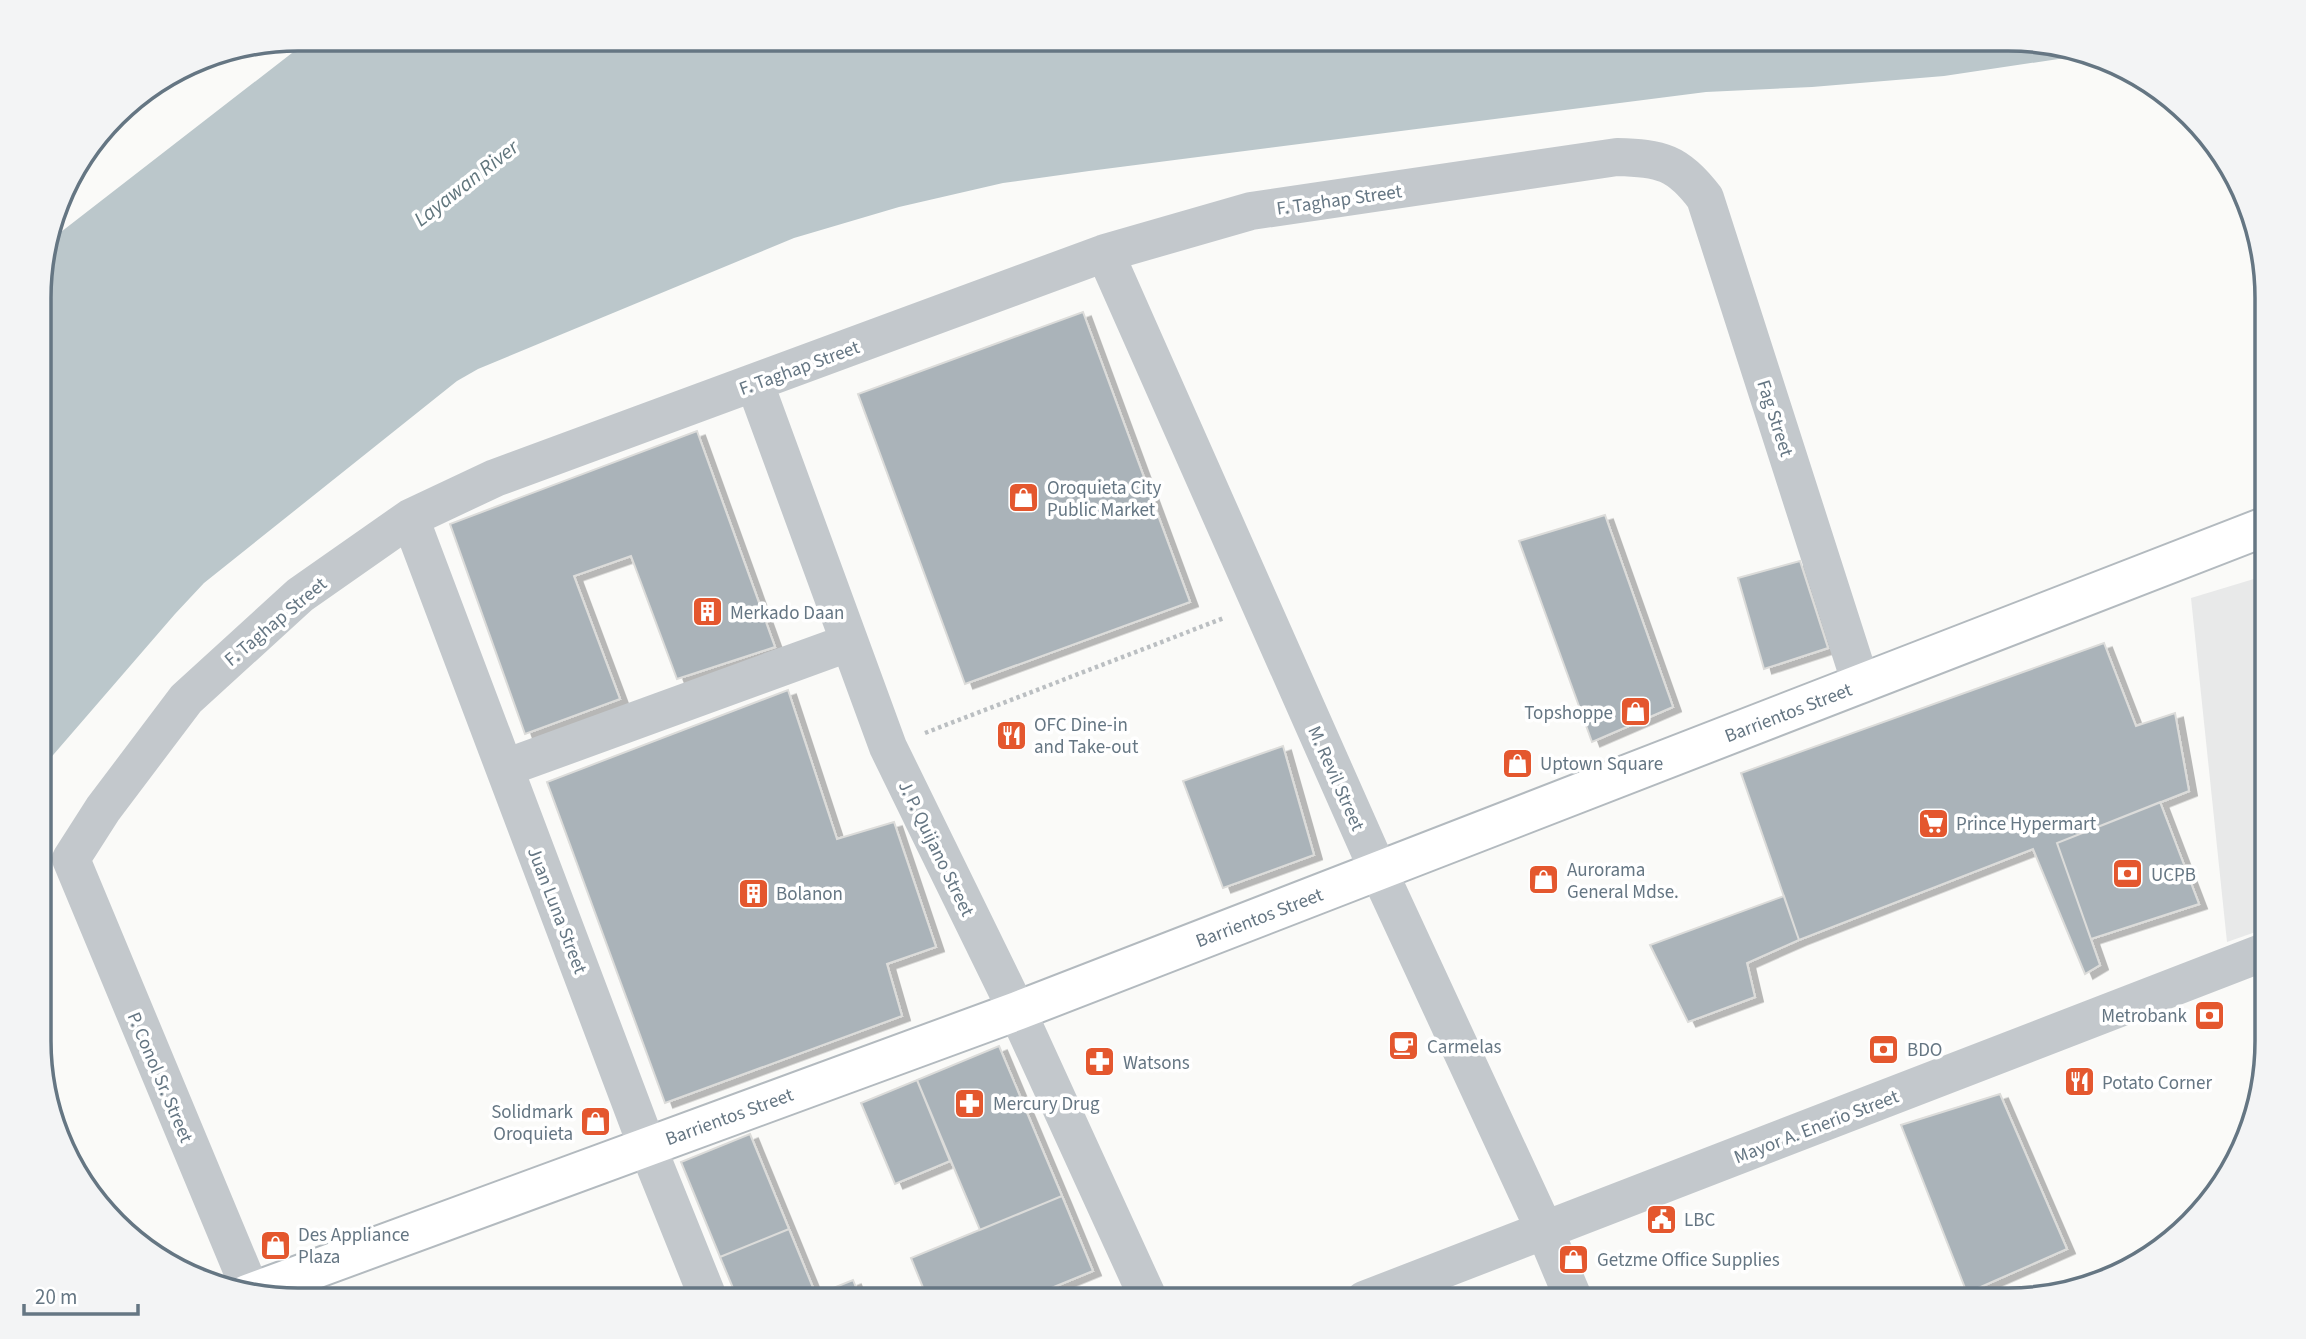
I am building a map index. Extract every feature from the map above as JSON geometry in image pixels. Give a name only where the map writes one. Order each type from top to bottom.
[{"type":"street","name":"F. Taghap Street","points":[[71,859],[103,809],[186,699],[300,595],[410,518],[495,478],[1105,253],[1251,211],[1617,157],[1649,158],[1671,166]]},
{"type":"street","name":"Fag Street","points":[[1671,166],[1690,177],[1705,198],[1861,684]]},
{"type":"street","name":"M. Revil Street","points":[[1105,253],[1378,870],[1569,1288]]},
{"type":"street","name":"J. P. Quijano Street","points":[[755,384],[888,747],[1017,1011],[1144,1288]]},
{"type":"street","name":"Juan Luna Street","points":[[410,518],[647,1146],[704,1288]]},
{"type":"street","name":"Barrientos Street","points":[[268,1286],[1017,1011],[2255,532]]},
{"type":"street","points":[[505,768],[848,643]]},
{"type":"street","name":"P. Conol Sr. Street","points":[[71,859],[246,1282]]},
{"type":"street","name":"Mayor A. Enerio Street","points":[[1395,1288],[2255,956]]},
{"type":"path","points":[[888,747],[1260,604]]},
{"type":"shaded area","points":[[2255,579],[2255,932],[2227,942],[2191,598]]},
{"type":"water","name":"Layawan River","points":[[295,51],[2024,51],[2066,58],[1944,76],[1812,87],[1706,92],[1003,183],[899,207],[794,238],[478,369],[457,381],[204,583],[51,757],[51,282],[59,233]]},
{"type":"building","name":"Oroquieta City Public Market","points":[[1083,312],[1190,602],[965,684],[858,394]]},
{"type":"building","name":"Merkado Daan","points":[[697,431],[775,647],[677,679],[631,556],[574,576],[620,699],[525,734],[450,524]]},
{"type":"building","points":[[1605,515],[1673,707],[1592,742],[1519,541]]},
{"type":"building","points":[[1800,561],[1828,648],[1764,669],[1738,578]]},
{"type":"building","name":"Prince Hypermart","points":[[2104,643],[2136,726],[2175,713],[2189,791],[2057,843],[2100,965],[2085,974],[2033,849],[1799,940],[1741,773]]},
{"type":"building","name":"Bolanon","points":[[788,690],[837,839],[894,822],[936,947],[887,964],[902,1016],[665,1103],[547,782]]},
{"type":"building","points":[[1283,746],[1314,855],[1223,888],[1183,781]]},
{"type":"building","name":"UCPB","points":[[2160,802],[2199,904],[2091,939],[2057,843]]},
{"type":"building","points":[[1784,896],[1799,940],[1747,963],[1755,997],[1688,1022],[1650,945]]},
{"type":"building","points":[[999,1046],[1062,1196],[980,1230],[917,1080]]},
{"type":"building","points":[[917,1080],[950,1161],[895,1184],[861,1103]]},
{"type":"building","points":[[2000,1094],[2067,1249],[1978,1288],[1965,1288],[1901,1125]]},
{"type":"building","points":[[750,1134],[789,1229],[720,1257],[681,1162]]},
{"type":"building","points":[[1062,1196],[1093,1271],[1051,1288],[923,1288],[911,1258]]},
{"type":"building","points":[[789,1229],[813,1288],[733,1288],[720,1257]]},
{"type":"building","points":[[853,1280],[856,1288],[833,1288]]},
{"type":"place","name":"Oroquieta City Public Market","points":[[1024,498]]},
{"type":"place","name":"Merkado Daan","points":[[707,612]]},
{"type":"place","name":"Topshoppe","points":[[1636,712]]},
{"type":"place","name":"OFC Dine-in and Take-out","points":[[1011,735]]},
{"type":"place","name":"Uptown Square","points":[[1517,763]]},
{"type":"place","name":"Prince Hypermart","points":[[1933,823]]},
{"type":"place","name":"UCPB","points":[[2128,874]]},
{"type":"place","name":"Aurorama General Mdse.","points":[[1544,880]]},
{"type":"place","name":"Bolanon","points":[[753,893]]},
{"type":"place","name":"Metrobank","points":[[2210,1015]]},
{"type":"place","name":"Carmelas","points":[[1404,1046]]},
{"type":"place","name":"BDO","points":[[1884,1049]]},
{"type":"place","name":"Watsons","points":[[1100,1062]]},
{"type":"place","name":"Potato Corner","points":[[2079,1082]]},
{"type":"place","name":"Mercury Drug","points":[[970,1103]]},
{"type":"place","name":"Solidmark Oroquieta","points":[[596,1122]]},
{"type":"place","name":"LBC","points":[[1661,1219]]},
{"type":"place","name":"Des Appliance Plaza","points":[[275,1245]]},
{"type":"place","name":"Getzme Office Supplies","points":[[1574,1259]]}]
